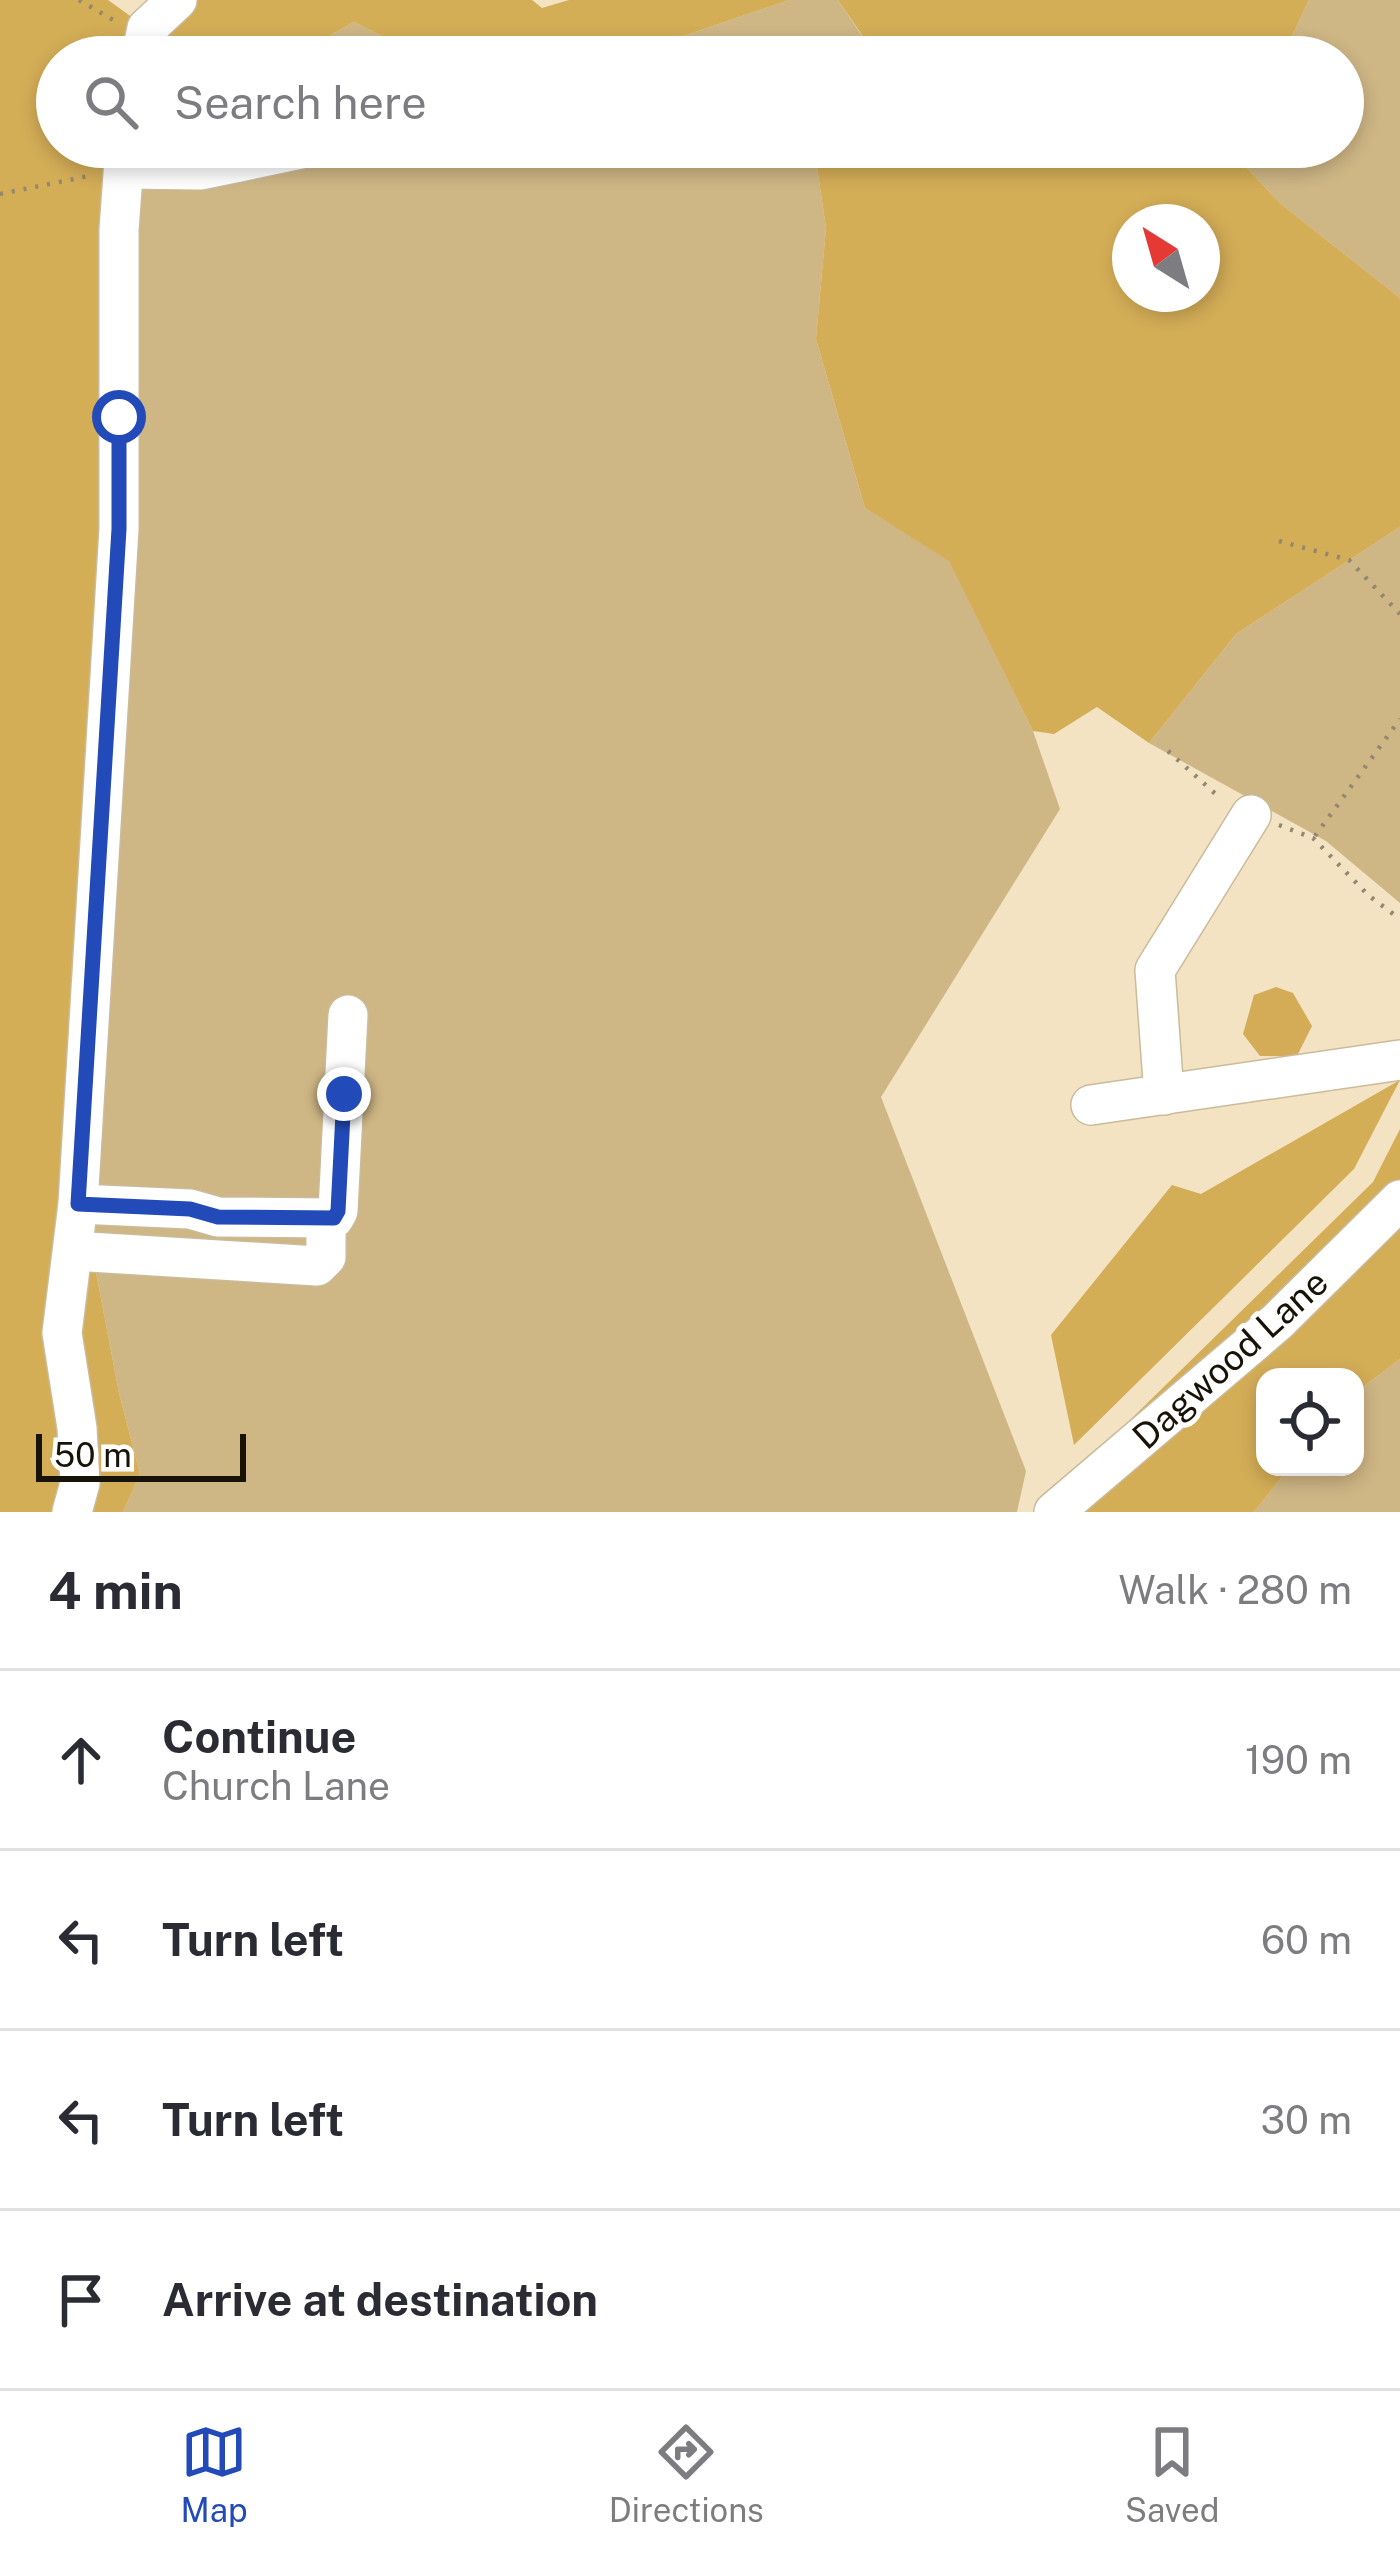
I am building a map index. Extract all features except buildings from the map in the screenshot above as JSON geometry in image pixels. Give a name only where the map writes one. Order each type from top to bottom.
[{"type":"street","points":[[145,36],[147,28],[177,0]]},
{"type":"street","points":[[72,1512],[80,1483],[77,1428],[62,1333],[78,1204],[119,529],[123,168]]},
{"type":"street","points":[[1164,1095],[1155,970],[1251,815]]},
{"type":"street","points":[[78,1204],[190,1209],[218,1217],[334,1218],[348,1015]]},
{"type":"street","points":[[1091,1105],[1400,1060]]},
{"type":"street","name":"Dagwood Lane","points":[[1054,1512],[1277,1322],[1400,1200]]},
{"type":"street","points":[[73,1251],[317,1266],[326,1257],[326,1220]]},
{"type":"path","points":[[0,194],[90,168]]},
{"type":"path","points":[[1279,541],[1349,560],[1400,614]]},
{"type":"path","points":[[1313,838],[1400,719]]},
{"type":"path","points":[[1168,751],[1233,809],[1313,838],[1368,895],[1400,920]]},
{"type":"shaded area","points":[[0,0],[108,0],[147,28],[177,0],[532,0],[542,8],[569,0],[789,0],[683,36],[382,36],[354,22],[329,36],[36,36],[36,168],[125,168],[91,1246],[140,1474],[123,1512],[0,1512]]},
{"type":"shaded area","points":[[789,0],[838,0],[862,36],[683,36]]},
{"type":"shaded area","points":[[838,0],[1309,0],[1292,36],[863,36]]},
{"type":"shaded area","points":[[1309,0],[1400,0],[1400,298],[1281,204],[1247,168],[1364,168],[1364,36],[1292,36]]},
{"type":"shaded area","points":[[354,22],[382,36],[329,36]]},
{"type":"shaded area","points":[[142,168],[817,168],[826,228],[816,339],[865,508],[949,560],[1033,731],[1060,809],[881,1097],[1026,1471],[1017,1512],[123,1512],[140,1474],[91,1246],[119,529]]},
{"type":"shaded area","points":[[817,168],[1247,168],[1281,204],[1400,298],[1400,527],[1236,634],[1149,743],[1097,707],[1054,734],[1033,731],[949,561],[865,508],[816,339],[826,228]]},
{"type":"shaded area","points":[[1400,527],[1400,903],[1326,841],[1149,743],[1236,634]]},
{"type":"shaded area","points":[[1276,987],[1293,993],[1312,1026],[1297,1056],[1260,1056],[1243,1034],[1254,995]]},
{"type":"shaded area","points":[[1400,1080],[1354,1169],[1074,1445],[1051,1335],[1172,1185],[1201,1194]]},
{"type":"shaded area","points":[[1400,1129],[1400,1359],[1364,1386],[1364,1368],[1256,1368],[1256,1476],[1283,1476],[1254,1512],[1036,1512],[1373,1182]]},
{"type":"shaded area","points":[[1400,1359],[1400,1512],[1254,1512],[1283,1476],[1364,1476],[1364,1386]]},
{"type":"route","points":[[119,417],[119,529],[78,1204],[190,1209],[218,1217],[334,1218],[344,1094]]}]
